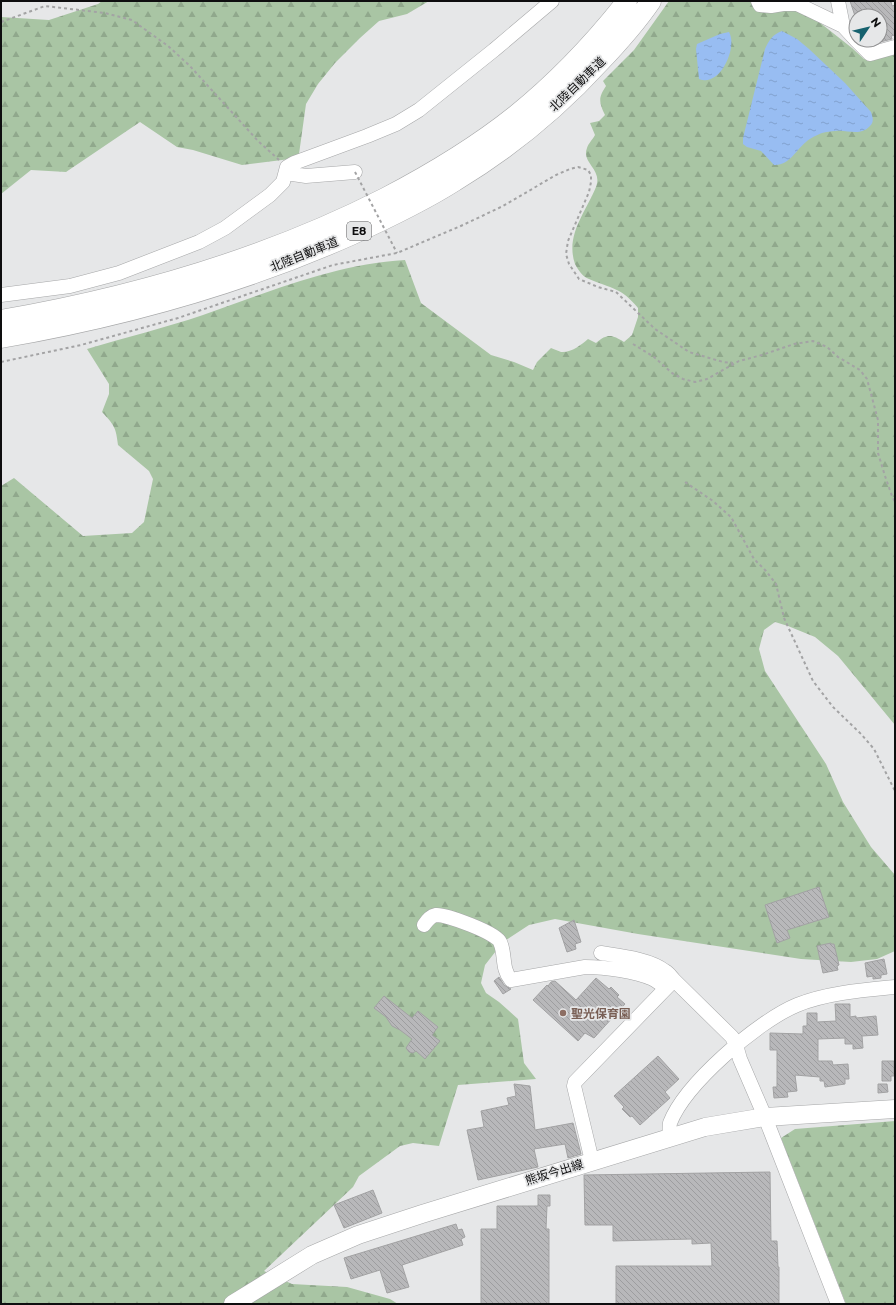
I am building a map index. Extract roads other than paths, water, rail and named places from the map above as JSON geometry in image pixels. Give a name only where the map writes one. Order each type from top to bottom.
[{"type":"highway","name":"北陸自動車道","points":[[1,320],[89,303],[183,278],[280,245],[365,208],[444,165],[480,142],[516,115],[549,87],[579,57],[605,29],[627,1]]},
{"type":"highway","name":"北陸自動車道","points":[[1,338],[138,310],[241,278],[328,245],[416,204],[455,181],[492,156],[562,101],[617,43],[651,1]]},
{"type":"main road","name":"熊坂今出線","points":[[233,1304],[312,1255],[358,1235],[592,1160],[705,1127],[765,1117],[895,1109]]},
{"type":"street","points":[[1,295],[70,286],[119,273],[199,242],[225,228],[270,195],[283,182],[287,170],[303,159],[396,124],[419,110],[552,1]]},
{"type":"street","points":[[758,1],[760,5],[771,6],[797,4],[843,26],[848,31]]},
{"type":"street","points":[[838,1],[843,26]]},
{"type":"street","points":[[864,48],[870,54],[895,47]]},
{"type":"street","points":[[287,170],[306,176],[355,172]]},
{"type":"street","points":[[424,924],[429,918],[437,915],[471,925],[493,935],[500,942],[506,974],[511,980],[597,967],[645,976],[670,984],[732,1037],[838,1304]]},
{"type":"street","points":[[601,953],[650,963],[665,970],[670,984]]},
{"type":"street","points":[[592,1160],[574,1086],[575,1082],[670,984]]},
{"type":"street","points":[[670,1138],[670,1125],[679,1107],[699,1081],[736,1045],[784,1011],[820,998],[895,987]]},
{"type":"water","points":[[782,31],[797,39],[845,83],[871,112],[873,120],[870,126],[862,131],[832,131],[822,133],[802,145],[792,157],[784,163],[774,165],[761,151],[747,147],[743,144],[743,138],[765,49],[771,38]]},
{"type":"water","points":[[729,32],[731,47],[729,56],[720,72],[714,78],[707,80],[699,79],[696,49],[697,44],[720,34]]},
{"type":"place","name":"聖光保育園","points":[[563,1013]]}]
